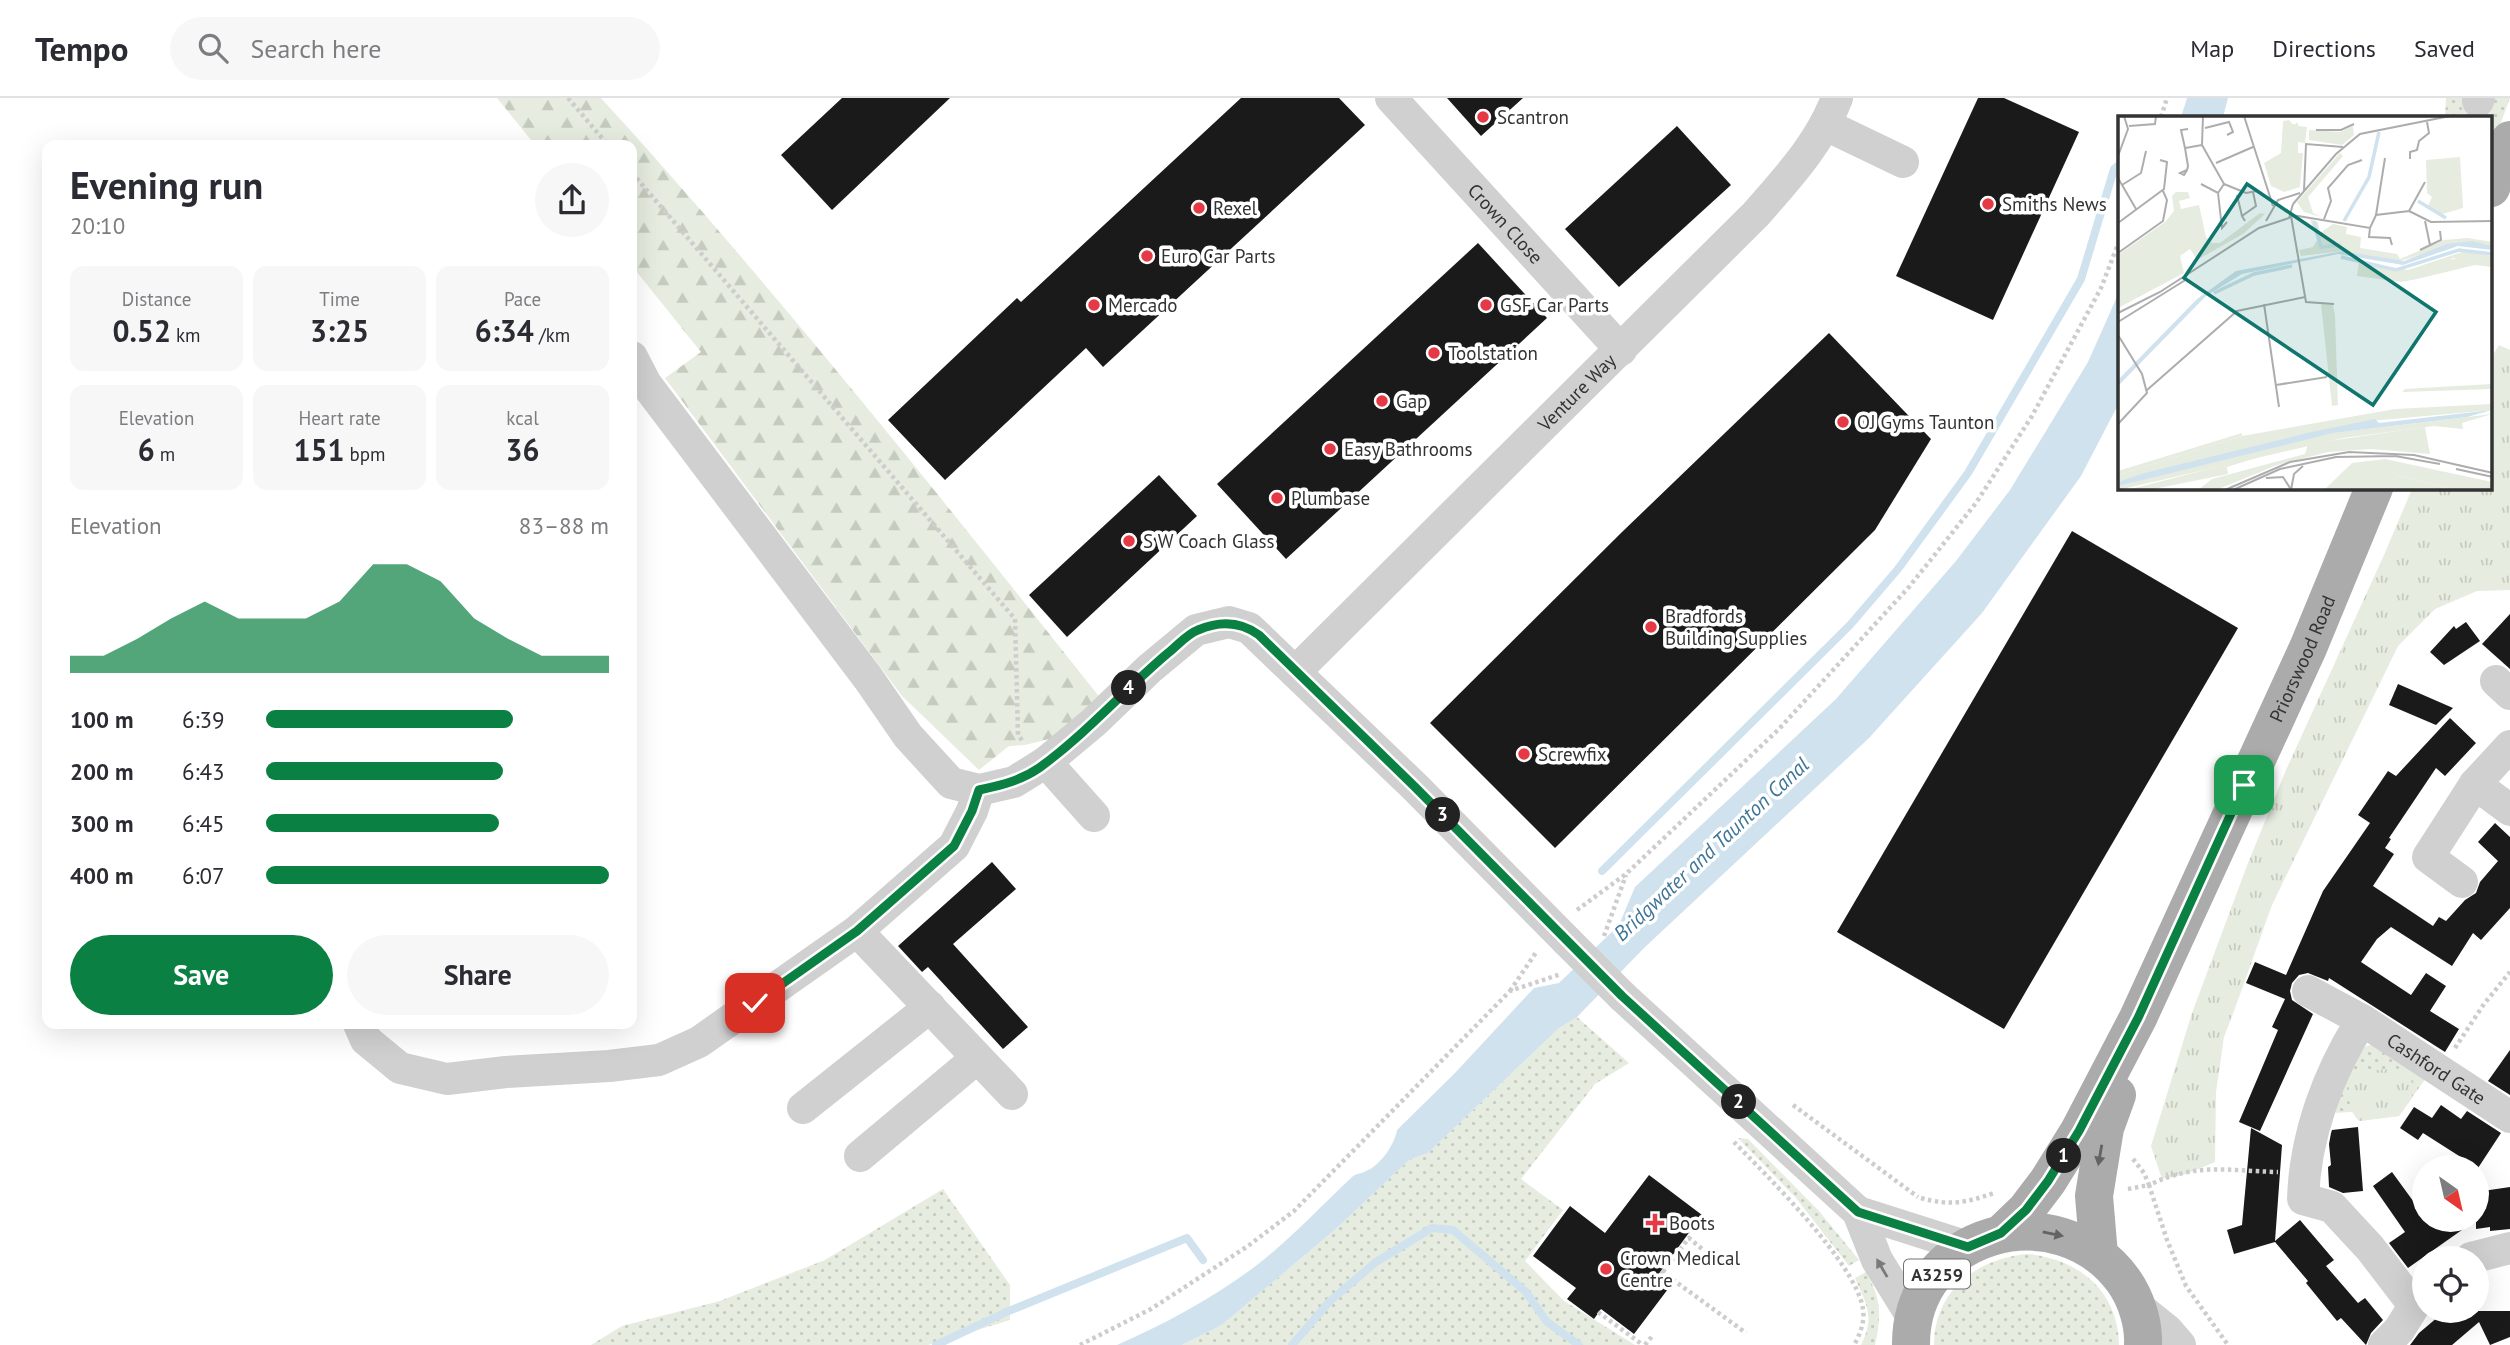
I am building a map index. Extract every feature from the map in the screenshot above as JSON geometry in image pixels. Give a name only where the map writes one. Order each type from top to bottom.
[{"type":"main road","points":[[2492,185],[2510,140]]},
{"type":"main road","name":"Priorswood Road","points":[[1985,1240],[2026,1210],[2048,1181],[2079,1131],[2138,1018],[2308,648],[2373,490]]},
{"type":"main road","name":"Priorswood Road","points":[[2099,1255],[2094,1196],[2105,1128],[2138,1018]]},
{"type":"main road","points":[[1985,1240],[2027,1230],[2053,1233],[2078,1241],[2115,1270],[2127,1287],[2137,1306],[2143,1345]]},
{"type":"main road","name":"A3259","points":[[1910,1337],[1922,1298],[1933,1278],[1949,1261],[1985,1240]]},
{"type":"street","name":"Crown Close","points":[[1391,98],[1621,350]]},
{"type":"street","name":"Venture Way","points":[[1295,672],[1756,214],[1806,156],[1832,112]]},
{"type":"street","points":[[1832,112],[1903,162]]},
{"type":"street","points":[[637,373],[868,678],[908,736],[951,783],[979,790],[1014,782],[1042,765],[1094,722],[1149,669],[1196,630],[1229,622],[1249,628],[1415,787],[1563,946],[1622,996],[1858,1212],[1910,1337]]},
{"type":"street","points":[[2462,882],[2428,857],[2475,784],[2510,746]]},
{"type":"street","points":[[1042,765],[1094,816]]},
{"type":"street","points":[[2475,784],[2510,810]]},
{"type":"street","points":[[361,1029],[366,1040],[400,1068],[447,1079],[659,1060],[699,1042],[857,931],[954,846],[972,811],[979,790]]},
{"type":"street","points":[[857,931],[1012,1094]]},
{"type":"street","name":"Cashford Gate","points":[[2308,991],[2362,1020],[2510,1116]]},
{"type":"street","points":[[803,1108],[930,1007]]},
{"type":"street","points":[[2362,1020],[2342,1051],[2317,1116],[2304,1172],[2303,1199],[2332,1207],[2412,1290]]},
{"type":"street","points":[[860,1156],[977,1058]]},
{"type":"street","points":[[1858,1212],[1913,1212],[1985,1240]]},
{"type":"street","points":[[2489,1253],[2510,1248]]},
{"type":"street","points":[[2137,1306],[2167,1330],[2180,1345]]},
{"type":"street","points":[[2385,1345],[2399,1330],[2412,1309]]},
{"type":"path","points":[[568,98],[604,140]]},
{"type":"path","points":[[2161,116],[2166,98]]},
{"type":"path","points":[[637,179],[1015,619],[1017,736],[1042,765]]},
{"type":"path","points":[[1080,1345],[1151,1309],[1199,1279],[1294,1211],[1510,991],[1563,946],[1626,874],[1788,719],[1909,587],[1976,503],[2032,416],[2101,288],[2118,244]]},
{"type":"path","points":[[1603,938],[1626,874]]},
{"type":"path","points":[[1510,991],[1559,976],[1563,946]]},
{"type":"path","points":[[2439,1072],[2484,1004],[2510,972]]},
{"type":"path","points":[[1793,1105],[1913,1212],[1941,1204],[1965,1203],[1994,1193],[2004,1186]]},
{"type":"path","points":[[1725,1133],[1791,1202],[1849,1276],[1863,1309],[1861,1334],[1854,1345]]},
{"type":"path","points":[[2094,1196],[2149,1185],[2172,1174],[2216,1168],[2304,1172]]},
{"type":"path","points":[[2149,1185],[2186,1286],[2228,1345]]},
{"type":"path","points":[[1713,1258],[1689,1238],[1662,1272],[1746,1333]]},
{"type":"path","points":[[1598,1312],[1644,1345],[1653,1335]]},
{"type":"green space","points":[[497,98],[601,98],[794,319],[1101,699],[1057,737],[1009,746],[979,770],[902,696],[665,378],[701,352],[637,272],[637,140],[531,140]]},
{"type":"green space","points":[[2446,98],[2487,103],[2490,98],[2510,98],[2492,146],[2492,116],[2445,116]]},
{"type":"green space","points":[[2499,345],[2510,350],[2510,590],[2477,591],[2435,609],[2398,646],[2272,905],[2224,1037],[2216,1092],[2215,1162],[2186,1174],[2162,1179],[2151,1146],[2192,1013],[2286,770],[2412,490],[2492,490],[2492,356]]},
{"type":"green space","points":[[1577,1017],[1629,1063],[1595,1084],[1521,1179],[1563,1210],[1525,1261],[1564,1301],[1635,1345],[1182,1345],[1222,1325],[1337,1228],[1409,1160],[1428,1153],[1558,1029]]},
{"type":"green space","points":[[2376,1043],[2428,1075],[2399,1116],[2359,1121],[2352,1112],[2332,1113],[2361,1048]]},
{"type":"green space","points":[[2411,1068],[2412,1098],[2399,1116],[2359,1121],[2350,1108],[2348,1078],[2358,1071]]},
{"type":"green space","points":[[1738,1138],[1748,1139],[1819,1211],[1859,1260],[1849,1266],[1796,1198]]},
{"type":"green space","points":[[943,1189],[1010,1285],[1010,1320],[928,1345],[591,1345],[622,1326],[720,1301],[825,1260]]},
{"type":"green space","points":[[2028,1254],[2064,1263],[2092,1281],[2112,1309],[2119,1345],[1934,1345],[1936,1325],[1942,1308],[1962,1280],[1992,1262]]},
{"type":"green space","points":[[1866,1272],[1879,1307],[1875,1345],[1861,1345],[1868,1327],[1868,1312],[1855,1278]]},
{"type":"water","points":[[2187,98],[2228,98],[2223,116],[2181,116]]},
{"type":"water","name":"Bridgwater and Taunton Canal","points":[[2118,294],[2118,405],[2081,476],[1982,613],[1869,738],[1644,948],[1577,1017],[1558,1029],[1428,1153],[1409,1160],[1337,1228],[1222,1325],[1182,1345],[1117,1345],[1221,1290],[1279,1247],[1354,1176],[1381,1160],[1390,1148],[1397,1130],[1455,1073],[1534,988],[1559,983],[1619,925],[1635,887],[1836,699],[1956,561],[2010,490],[2088,362]]},
{"type":"building","points":[[842,98],[950,98],[832,210],[781,155]]},
{"type":"building","points":[[1241,98],[1339,98],[1365,125],[1103,367],[1086,348],[945,480],[888,420],[1017,298],[1021,302]]},
{"type":"building","name":"Scantron","points":[[1447,98],[1523,98],[1481,136]]},
{"type":"building","name":"Smiths News","points":[[1978,98],[2004,98],[2079,132],[1993,320],[1896,276]]},
{"type":"building","points":[[1677,126],[1731,185],[1619,287],[1565,229]]},
{"type":"building","points":[[1478,243],[1547,318],[1286,559],[1217,484]]},
{"type":"building","points":[[1829,333],[1931,439],[1875,530],[1555,848],[1430,723],[1621,533]]},
{"type":"building","points":[[1159,475],[1197,516],[1067,637],[1029,595]]},
{"type":"building","points":[[2072,531],[2238,628],[2004,1029],[1837,932]]},
{"type":"building","points":[[2510,614],[2510,669],[2482,644]]},
{"type":"building","points":[[2466,622],[2480,641],[2444,665],[2430,652],[2454,626],[2456,629]]},
{"type":"building","points":[[2398,684],[2453,708],[2436,725],[2389,705]]},
{"type":"building","points":[[2450,718],[2476,743],[2445,776],[2436,768],[2389,838],[2391,839],[2385,848],[2394,854],[2373,886],[2433,926],[2439,917],[2446,921],[2465,900],[2476,893],[2480,882],[2498,861],[2478,842],[2495,823],[2510,837],[2510,908],[2481,940],[2473,933],[2452,966],[2391,927],[2377,939],[2361,962],[2411,995],[2426,973],[2446,986],[2430,1011],[2459,1029],[2445,1052],[2329,978],[2328,981],[2308,973],[2299,975],[2292,983],[2292,1000],[2313,1014],[2260,1131],[2239,1122],[2278,1030],[2272,1027],[2285,999],[2246,983],[2255,962],[2286,975],[2323,891],[2370,823],[2358,815],[2388,771],[2396,776]]},
{"type":"building","points":[[992,862],[1016,889],[953,944],[1028,1027],[1003,1049],[928,967],[922,972],[898,946]]},
{"type":"building","points":[[2510,1050],[2510,1095],[2488,1081]]},
{"type":"building","points":[[2441,1105],[2461,1119],[2467,1111],[2501,1133],[2487,1155],[2458,1155],[2423,1133],[2418,1140],[2400,1128],[2414,1107],[2432,1118]]},
{"type":"building","points":[[2358,1127],[2363,1191],[2343,1193],[2329,1187],[2331,1133],[2332,1130]]},
{"type":"building","points":[[2251,1128],[2282,1145],[2275,1241],[2300,1220],[2334,1260],[2326,1266],[2358,1303],[2365,1298],[2383,1320],[2371,1333],[2366,1345],[2341,1318],[2337,1321],[2275,1242],[2234,1254],[2227,1230],[2242,1225]]},
{"type":"building","points":[[2392,1172],[2412,1200],[2412,1232],[2459,1232],[2439,1246],[2412,1246],[2412,1265],[2408,1268],[2389,1243],[2405,1232],[2373,1186]]},
{"type":"building","name":"Crown Medical Centre","points":[[1649,1175],[1702,1215],[1658,1275],[1671,1285],[1634,1334],[1601,1309],[1594,1319],[1567,1299],[1576,1288],[1533,1256],[1570,1206],[1605,1233]]},
{"type":"building","points":[[2510,1187],[2510,1229],[2490,1231],[2489,1190]]},
{"type":"building","points":[[2489,1311],[2510,1311],[2510,1337],[2490,1345],[2479,1323],[2489,1323]]},
{"type":"building","points":[[2431,1323],[2478,1323],[2452,1345],[2410,1345]]},
{"type":"waterway","points":[[1602,871],[1850,625],[1898,569],[1968,473],[2081,279],[2114,169],[2118,166]]},
{"type":"waterway","points":[[1292,1345],[1330,1301],[1376,1262],[1432,1228],[1453,1230],[1526,1292],[1547,1322],[1579,1345]]},
{"type":"waterway","points":[[936,1345],[1004,1313],[1187,1238],[1203,1260]]},
{"type":"place","name":"Scantron","points":[[1483,117]]},
{"type":"place","name":"Smiths News","points":[[1988,204]]},
{"type":"place","name":"Rexel","points":[[1199,208]]},
{"type":"place","name":"Euro Car Parts","points":[[1147,256]]},
{"type":"place","name":"Mercado","points":[[1094,305]]},
{"type":"place","name":"GSF Car Parts","points":[[1486,305]]},
{"type":"place","name":"Toolstation","points":[[1434,353]]},
{"type":"place","name":"Gap","points":[[1382,401]]},
{"type":"place","name":"OJ Gyms Taunton","points":[[1843,422]]},
{"type":"place","name":"Easy Bathrooms","points":[[1330,449]]},
{"type":"place","name":"Plumbase","points":[[1277,498]]},
{"type":"place","name":"S W Coach Glass","points":[[1129,541]]},
{"type":"place","name":"Bradfords Building Supplies","points":[[1651,627]]},
{"type":"place","name":"Screwfix","points":[[1524,754]]},
{"type":"place","name":"Boots","points":[[1655,1223]]},
{"type":"place","name":"Crown Medical Centre","points":[[1606,1269]]},
{"type":"route","points":[[755,1003],[857,931],[954,846],[972,811],[979,790],[1014,782],[1038,768],[1094,722],[1149,669],[1196,630],[1229,622],[1249,628],[1259,635],[1415,787],[1622,996],[1858,1212],[1968,1247],[2001,1233],[2026,1210],[2048,1181],[2079,1131],[2138,1018],[2244,785]]}]
